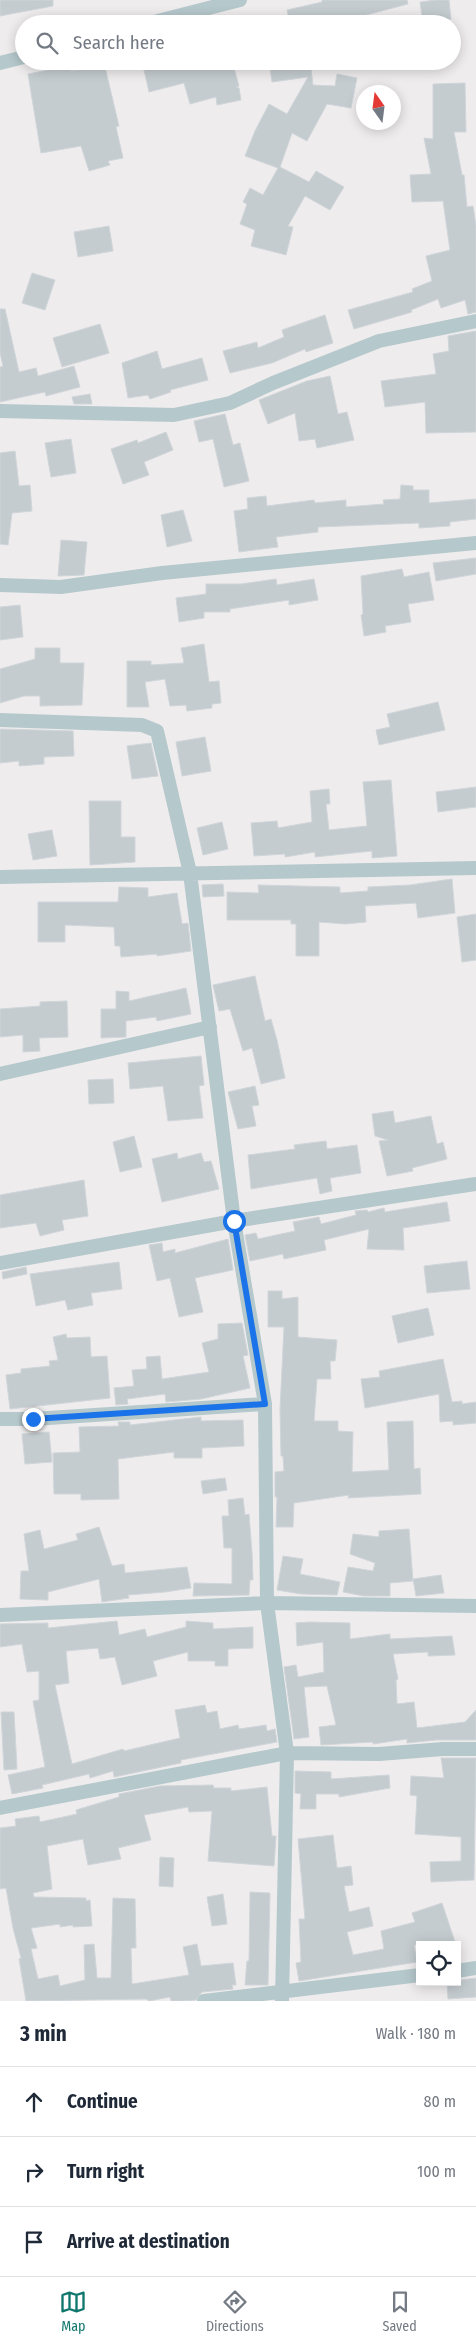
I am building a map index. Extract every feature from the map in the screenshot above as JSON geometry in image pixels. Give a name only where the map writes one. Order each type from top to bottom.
[{"type":"street","points":[[181,15],[240,0]]},
{"type":"street","points":[[0,63],[15,60]]},
{"type":"street","points":[[0,411],[174,415],[195,412],[230,404],[273,383],[379,341],[476,321]]},
{"type":"street","points":[[0,585],[61,587],[162,573],[476,543]]},
{"type":"street","points":[[0,720],[142,725],[157,732],[190,873],[234,1221],[265,1404],[267,1603],[287,1753],[281,1997]]},
{"type":"street","points":[[0,877],[476,868]]},
{"type":"street","points":[[0,1074],[210,1027]]},
{"type":"street","points":[[0,1263],[234,1221],[476,1184]]},
{"type":"street","points":[[0,1419],[33,1419],[265,1404]]},
{"type":"street","points":[[0,1615],[267,1603],[476,1606]]},
{"type":"street","points":[[0,1808],[287,1753],[379,1754],[443,1749],[476,1749]]},
{"type":"street","points":[[461,1970],[476,1968]]},
{"type":"street","points":[[204,2001],[281,1997],[416,1976]]},
{"type":"building","points":[[0,0],[53,0],[53,6],[0,16]]},
{"type":"building","points":[[322,0],[407,0],[408,4],[366,15],[288,15],[287,10],[322,2]]},
{"type":"building","points":[[449,0],[451,15],[422,15],[420,2]]},
{"type":"building","points":[[49,70],[106,70],[119,126],[116,127],[123,158],[108,161],[110,165],[89,171],[81,146],[41,153],[28,74]]},
{"type":"building","points":[[144,70],[235,70],[239,86],[236,87],[239,88],[241,100],[217,105],[216,97],[190,104],[184,83],[149,92]]},
{"type":"building","points":[[270,70],[311,70],[313,85],[335,86],[337,74],[357,78],[351,108],[327,104],[307,141],[292,133],[280,167],[309,182],[316,171],[344,187],[330,210],[305,196],[288,226],[293,227],[286,255],[251,246],[255,230],[240,224],[247,204],[243,202],[250,188],[263,195],[278,168],[245,156],[255,131],[269,104],[287,114],[308,77],[272,82]]},
{"type":"building","points":[[465,83],[466,132],[454,132],[462,175],[464,175],[467,207],[473,206],[476,226],[476,312],[468,314],[465,300],[441,308],[438,299],[411,310],[412,312],[354,329],[348,310],[413,292],[412,289],[432,281],[426,256],[450,250],[443,201],[412,202],[410,175],[431,174],[424,138],[433,139],[433,84]]},
{"type":"building","points":[[109,226],[113,251],[78,257],[74,232]]},
{"type":"building","points":[[32,273],[55,280],[45,310],[22,303]]},
{"type":"building","points":[[0,309],[5,309],[19,372],[36,368],[38,376],[74,366],[80,387],[46,396],[45,392],[0,402],[0,367],[3,366],[0,353]]},
{"type":"building","points":[[325,315],[333,343],[306,352],[305,349],[272,363],[230,373],[223,351],[257,342],[258,348],[284,337],[282,330]]},
{"type":"building","points":[[100,324],[109,353],[62,367],[53,338]]},
{"type":"building","points":[[476,331],[476,432],[426,433],[425,402],[385,407],[381,381],[436,374],[433,354],[449,351],[448,336]]},
{"type":"building","points":[[157,351],[162,369],[202,358],[208,380],[170,390],[171,392],[150,399],[148,395],[128,398],[122,363]]},
{"type":"building","points":[[330,376],[338,414],[347,412],[354,440],[317,448],[315,439],[299,441],[295,413],[268,424],[259,400],[307,381]]},
{"type":"building","points":[[90,394],[92,404],[74,404],[72,397]]},
{"type":"building","points":[[225,414],[233,445],[240,443],[249,481],[224,487],[213,439],[199,442],[194,421]]},
{"type":"building","points":[[166,432],[173,450],[144,462],[149,475],[123,484],[111,449],[137,440],[138,443]]},
{"type":"building","points":[[71,439],[76,473],[51,477],[45,443]]},
{"type":"building","points":[[15,451],[19,486],[30,485],[32,511],[12,513],[8,545],[0,544],[0,453]]},
{"type":"building","points":[[401,485],[413,486],[413,490],[429,490],[429,503],[476,499],[476,519],[450,522],[450,526],[419,528],[419,523],[318,527],[318,532],[276,537],[278,547],[239,552],[234,511],[248,509],[247,498],[266,496],[267,506],[314,500],[315,503],[346,500],[346,507],[384,504],[383,500],[400,499]]},
{"type":"building","points":[[183,510],[192,541],[167,547],[161,515]]},
{"type":"building","points":[[61,540],[87,542],[84,575],[58,576]]},
{"type":"building","points":[[476,558],[476,574],[436,581],[433,563]]},
{"type":"building","points":[[402,569],[404,577],[429,572],[434,600],[408,604],[411,622],[385,626],[386,632],[364,636],[361,615],[363,614],[361,576]]},
{"type":"building","points":[[276,579],[277,585],[314,579],[318,600],[289,605],[289,600],[230,609],[230,612],[204,612],[204,618],[179,622],[176,598],[206,594],[206,584],[241,584]]},
{"type":"building","points":[[20,605],[23,637],[0,640],[0,607]]},
{"type":"building","points":[[204,644],[209,682],[219,681],[221,703],[212,704],[212,708],[187,711],[186,705],[170,706],[165,679],[145,682],[149,707],[127,707],[127,661],[151,661],[151,665],[184,663],[181,648]]},
{"type":"building","points":[[35,648],[60,648],[60,663],[84,663],[82,705],[40,706],[40,696],[24,696],[0,703],[0,669],[35,659]]},
{"type":"building","points":[[438,702],[445,730],[379,745],[376,730],[390,727],[387,714]]},
{"type":"building","points":[[0,729],[73,731],[74,756],[44,757],[44,764],[19,766],[19,761],[0,763]]},
{"type":"building","points":[[205,737],[211,771],[182,776],[176,742]]},
{"type":"building","points":[[151,743],[158,776],[132,779],[127,746]]},
{"type":"building","points":[[391,780],[397,856],[372,858],[372,851],[315,857],[315,852],[285,857],[285,854],[254,856],[251,823],[277,821],[278,828],[312,822],[310,791],[329,789],[330,804],[326,804],[329,830],[367,826],[363,782]]},
{"type":"building","points":[[476,787],[476,807],[438,812],[436,792]]},
{"type":"building","points":[[89,801],[121,801],[121,837],[135,837],[135,862],[90,865]]},
{"type":"building","points":[[222,822],[228,849],[203,855],[197,828]]},
{"type":"building","points":[[52,830],[57,856],[33,860],[28,834]]},
{"type":"building","points":[[452,879],[455,913],[418,918],[416,903],[365,906],[366,922],[345,924],[319,922],[319,956],[296,956],[296,924],[291,924],[291,920],[227,920],[227,892],[259,893],[258,885],[340,887],[340,893],[368,891],[368,887],[410,885]]},
{"type":"building","points":[[223,884],[224,896],[203,897],[202,885]]},
{"type":"building","points":[[119,887],[148,888],[148,897],[177,893],[182,924],[188,923],[191,951],[157,956],[157,954],[121,957],[120,946],[115,946],[114,927],[65,925],[65,942],[38,942],[38,902],[118,902]]},
{"type":"building","points":[[476,914],[476,960],[462,962],[457,917]]},
{"type":"building","points":[[255,976],[265,1021],[271,1019],[285,1078],[261,1084],[252,1048],[243,1051],[230,1009],[219,1011],[213,985]]},
{"type":"building","points":[[186,988],[191,1014],[157,1021],[156,1017],[126,1021],[126,1037],[101,1038],[101,1009],[116,1009],[116,991],[129,992],[129,1001]]},
{"type":"building","points":[[67,1001],[68,1037],[39,1038],[40,1051],[23,1052],[23,1035],[0,1037],[0,1009],[40,1006],[40,1002]]},
{"type":"building","points":[[201,1056],[204,1085],[199,1086],[203,1118],[168,1121],[163,1086],[130,1089],[128,1063]]},
{"type":"building","points":[[113,1079],[114,1103],[89,1104],[88,1080]]},
{"type":"building","points":[[255,1086],[259,1105],[252,1106],[256,1126],[238,1129],[228,1092]]},
{"type":"building","points":[[393,1111],[395,1123],[431,1116],[437,1144],[443,1142],[447,1159],[412,1168],[413,1171],[387,1176],[379,1141],[388,1140],[375,1136],[372,1114]]},
{"type":"building","points":[[134,1136],[142,1167],[120,1172],[113,1142]]},
{"type":"building","points":[[326,1141],[327,1149],[357,1145],[361,1173],[330,1178],[332,1191],[320,1194],[317,1178],[251,1189],[248,1155],[295,1149],[294,1145]]},
{"type":"building","points":[[177,1153],[178,1159],[201,1153],[204,1162],[211,1161],[219,1189],[162,1202],[152,1159]]},
{"type":"building","points":[[84,1180],[88,1216],[62,1220],[64,1230],[40,1236],[36,1223],[0,1228],[0,1195]]},
{"type":"building","points":[[447,1202],[450,1221],[403,1228],[404,1250],[367,1249],[369,1229],[324,1240],[326,1250],[284,1259],[283,1254],[250,1261],[245,1235],[256,1233],[258,1239],[295,1231],[293,1222],[319,1217],[321,1224],[356,1215],[355,1211],[367,1210],[368,1212],[384,1208],[385,1212]]},
{"type":"building","points":[[228,1239],[233,1270],[195,1278],[203,1312],[179,1317],[170,1278],[157,1281],[149,1245],[162,1243],[163,1252],[175,1249],[175,1253]]},
{"type":"building","points":[[467,1261],[470,1289],[427,1293],[424,1266]]},
{"type":"building","points":[[119,1262],[122,1289],[91,1293],[93,1305],[68,1310],[65,1300],[36,1306],[30,1274]]},
{"type":"building","points":[[26,1267],[27,1274],[3,1279],[2,1272]]},
{"type":"building","points":[[268,1291],[282,1291],[282,1299],[298,1297],[298,1337],[337,1340],[335,1361],[330,1361],[331,1379],[317,1379],[314,1421],[338,1421],[338,1431],[353,1432],[352,1472],[389,1470],[387,1422],[413,1421],[414,1469],[420,1468],[421,1494],[348,1498],[349,1495],[294,1503],[293,1527],[276,1527],[277,1497],[275,1497],[275,1472],[284,1471],[283,1456],[281,1456],[280,1409],[284,1327],[268,1327]]},
{"type":"building","points":[[428,1308],[434,1335],[398,1343],[392,1316]]},
{"type":"building","points":[[242,1323],[248,1355],[243,1356],[250,1388],[201,1399],[166,1402],[165,1394],[127,1399],[128,1404],[116,1405],[114,1388],[134,1386],[132,1370],[147,1369],[146,1357],[160,1356],[162,1379],[209,1372],[202,1343],[218,1339],[218,1324]]},
{"type":"building","points":[[66,1334],[67,1338],[90,1337],[91,1357],[107,1356],[110,1398],[10,1409],[6,1375],[21,1373],[21,1369],[50,1366],[49,1361],[58,1360],[53,1337]]},
{"type":"building","points":[[443,1359],[452,1402],[462,1401],[462,1404],[476,1402],[476,1423],[453,1425],[453,1421],[440,1422],[439,1394],[365,1408],[361,1379],[380,1377],[379,1371]]},
{"type":"building","points":[[201,1417],[201,1421],[243,1420],[244,1446],[202,1448],[202,1458],[174,1458],[174,1452],[118,1459],[119,1499],[81,1500],[81,1494],[54,1494],[53,1453],[80,1452],[79,1427],[119,1426],[118,1422],[130,1422],[130,1425]]},
{"type":"building","points":[[49,1432],[52,1462],[25,1464],[22,1434]]},
{"type":"building","points":[[225,1478],[227,1490],[203,1494],[201,1481]]},
{"type":"building","points":[[243,1498],[245,1515],[249,1514],[252,1552],[253,1580],[250,1580],[249,1595],[193,1596],[194,1583],[232,1584],[232,1548],[224,1548],[222,1516],[229,1516],[228,1500]]},
{"type":"building","points":[[99,1527],[112,1566],[124,1564],[125,1573],[187,1567],[191,1588],[128,1595],[129,1598],[102,1602],[99,1579],[48,1592],[48,1600],[20,1599],[21,1571],[29,1571],[24,1534],[40,1530],[44,1549],[78,1540],[76,1534]]},
{"type":"building","points":[[409,1529],[413,1581],[390,1583],[390,1596],[364,1596],[343,1592],[348,1567],[373,1571],[375,1563],[350,1554],[353,1534],[379,1537],[379,1531]]},
{"type":"building","points":[[283,1556],[303,1559],[300,1574],[340,1582],[337,1595],[301,1594],[277,1590]]},
{"type":"building","points":[[441,1575],[444,1593],[416,1596],[413,1579]]},
{"type":"building","points":[[117,1621],[119,1635],[145,1629],[147,1637],[186,1627],[186,1621],[213,1623],[213,1629],[253,1627],[253,1648],[228,1649],[228,1666],[215,1666],[215,1661],[188,1661],[188,1652],[153,1661],[157,1676],[122,1685],[115,1657],[100,1659],[98,1648],[66,1651],[69,1683],[55,1685],[72,1764],[123,1749],[124,1751],[180,1738],[175,1710],[205,1705],[207,1713],[217,1711],[220,1729],[238,1725],[239,1729],[266,1725],[267,1731],[275,1729],[277,1742],[181,1760],[181,1763],[114,1777],[113,1771],[90,1778],[89,1774],[42,1785],[43,1788],[12,1794],[8,1775],[45,1767],[33,1701],[39,1700],[39,1671],[27,1672],[22,1644],[0,1647],[0,1624],[48,1623],[48,1628]]},
{"type":"building","points":[[296,1623],[350,1623],[350,1639],[390,1634],[390,1639],[452,1636],[455,1655],[428,1656],[428,1652],[393,1654],[398,1679],[396,1680],[397,1704],[414,1702],[417,1728],[465,1722],[476,1710],[476,1740],[436,1740],[407,1743],[407,1739],[373,1744],[373,1742],[321,1745],[319,1727],[336,1725],[327,1686],[304,1687],[309,1737],[294,1739],[284,1667],[296,1665],[298,1677],[324,1672],[323,1642],[297,1646]]},
{"type":"building","points":[[1,1712],[14,1712],[17,1769],[4,1770]]},
{"type":"building","points":[[441,1758],[476,1758],[474,1880],[431,1882],[430,1862],[461,1861],[461,1837],[415,1834],[417,1796],[410,1795],[411,1776],[444,1778]]},
{"type":"building","points":[[295,1771],[331,1772],[331,1779],[389,1775],[390,1788],[339,1797],[339,1794],[316,1794],[316,1809],[300,1809],[301,1794],[295,1793]]},
{"type":"building","points":[[213,1785],[214,1788],[231,1788],[231,1791],[267,1787],[272,1836],[276,1836],[274,1866],[208,1861],[212,1811],[189,1812],[188,1807],[144,1815],[151,1840],[118,1848],[121,1859],[88,1865],[83,1839],[47,1846],[52,1889],[33,1893],[34,1897],[86,1898],[86,1901],[90,1900],[92,1926],[73,1927],[73,1925],[60,1927],[60,1924],[31,1928],[37,1948],[31,1949],[38,1979],[58,1975],[60,1986],[85,1980],[84,1945],[94,1944],[97,1978],[111,1978],[113,1898],[135,1899],[136,1948],[131,1948],[132,1984],[189,1975],[183,1947],[197,1944],[201,1966],[233,1963],[236,1985],[232,1985],[233,1989],[202,1992],[196,2000],[184,2001],[171,2001],[170,1997],[149,2001],[146,1999],[26,2001],[19,1959],[21,1958],[13,1928],[6,1888],[0,1889],[0,1828],[16,1826],[15,1819],[39,1816],[40,1822],[77,1814],[76,1810],[119,1797],[119,1794],[160,1786]]},
{"type":"building","points":[[333,1835],[337,1868],[351,1866],[353,1885],[344,1886],[349,1912],[369,1907],[373,1926],[347,1932],[353,1955],[384,1949],[381,1931],[415,1922],[412,1913],[442,1903],[455,1941],[416,1941],[416,1945],[414,1945],[416,1962],[299,1981],[296,1963],[301,1962],[299,1919],[305,1919],[298,1839]]},
{"type":"building","points":[[160,1857],[174,1858],[173,1887],[159,1886]]},
{"type":"building","points":[[250,1892],[270,1893],[268,1985],[245,1985],[247,1961],[249,1961]]},
{"type":"building","points":[[223,1894],[227,1924],[212,1926],[207,1897]]},
{"type":"building","points":[[476,1978],[476,1997],[448,1999],[447,1986],[461,1986],[461,1980]]},
{"type":"route","points":[[33,1419],[265,1404],[234,1221]]}]
